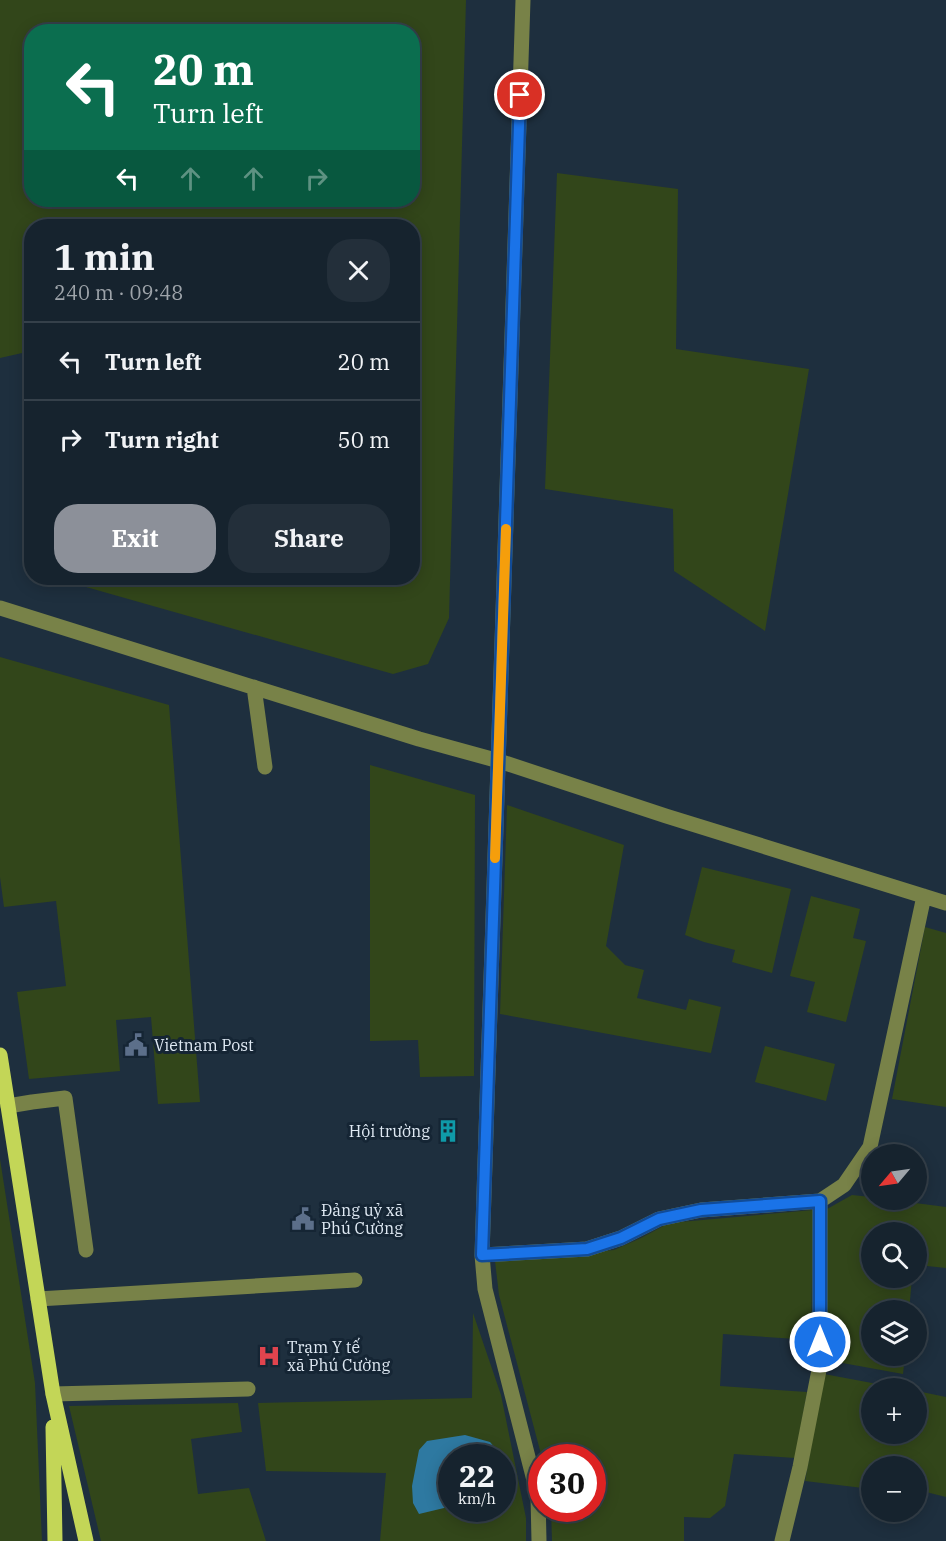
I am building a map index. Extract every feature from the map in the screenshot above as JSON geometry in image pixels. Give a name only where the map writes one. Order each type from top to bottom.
[{"type":"main road","points":[[0,1055],[53,1394],[86,1541]]},
{"type":"main road","points":[[53,1394],[55,1541]]},
{"type":"street","points":[[523,0],[482,1255],[485,1289],[538,1496],[539,1541]]},
{"type":"street","points":[[0,608],[419,739],[499,761],[666,816],[946,903]]},
{"type":"street","points":[[254,687],[265,767]]},
{"type":"street","points":[[482,1255],[587,1249],[621,1238],[659,1219],[701,1210],[820,1201],[844,1185],[870,1147],[924,896]]},
{"type":"street","points":[[9,1106],[65,1098],[86,1250]]},
{"type":"street","points":[[782,1541],[800,1467],[819,1365],[820,1201]]},
{"type":"street","points":[[38,1299],[355,1280]]},
{"type":"street","points":[[53,1394],[248,1389]]},
{"type":"green space","points":[[0,0],[466,0],[449,618],[428,664],[393,674],[79,585],[420,585],[420,219],[24,219],[24,353],[0,358]]},
{"type":"green space","points":[[557,173],[678,189],[676,349],[809,369],[765,631],[674,571],[673,509],[545,489]]},
{"type":"green space","points":[[0,657],[169,705],[200,1102],[158,1104],[151,1017],[116,1020],[120,1071],[29,1079],[17,992],[66,986],[56,901],[4,907],[0,877]]},
{"type":"green space","points":[[370,765],[475,795],[474,1076],[420,1077],[418,1040],[370,1041]]},
{"type":"green space","points":[[507,805],[624,845],[606,946],[625,965],[644,970],[637,998],[686,1010],[689,999],[721,1007],[711,1053],[500,1014]]},
{"type":"green space","points":[[702,867],[791,889],[772,973],[732,962],[735,950],[685,935]]},
{"type":"green space","points":[[811,896],[860,909],[853,938],[866,941],[846,1022],[807,1012],[815,982],[790,976]]},
{"type":"green space","points":[[925,927],[946,933],[946,1107],[892,1099]]},
{"type":"green space","points":[[765,1046],[835,1064],[826,1101],[755,1082]]},
{"type":"green space","points":[[0,1159],[35,1383],[42,1541],[0,1541]]},
{"type":"green space","points":[[852,1195],[861,1196],[861,1210],[927,1210],[927,1205],[946,1207],[946,1268],[927,1266],[927,1222],[861,1222],[861,1288],[911,1288],[910,1300],[861,1300],[861,1366],[904,1366],[903,1374],[826,1360],[827,1209]]},
{"type":"green space","points":[[813,1210],[811,1340],[723,1334],[720,1386],[807,1392],[795,1458],[734,1454],[725,1506],[710,1518],[684,1517],[684,1541],[552,1541],[551,1522],[606,1522],[606,1444],[538,1444],[499,1295],[495,1261],[614,1250],[669,1223]]},
{"type":"green space","points":[[473,1313],[501,1395],[511,1444],[438,1444],[438,1522],[516,1522],[516,1469],[526,1518],[526,1541],[380,1541],[386,1473],[266,1471],[258,1403],[472,1398]]},
{"type":"green space","points":[[824,1374],[861,1381],[861,1444],[927,1444],[927,1393],[946,1397],[946,1497],[927,1492],[927,1456],[861,1456],[861,1488],[805,1481]]},
{"type":"green space","points":[[238,1403],[242,1432],[191,1439],[198,1494],[249,1488],[266,1541],[101,1541],[69,1406]]},
{"type":"water","points":[[465,1435],[492,1444],[438,1444],[438,1509],[419,1514],[413,1503],[412,1486],[419,1450],[427,1441]]},
{"type":"slow traffic","points":[[495,858],[506,529]]},
{"type":"place","name":"Vietnam Post","points":[[136,1045]]},
{"type":"place","name":"Hội trường","points":[[448,1131]]},
{"type":"place","name":"Đảng uỷ xã Phú Cường","points":[[303,1219]]},
{"type":"place","name":"Trạm Y tế xã Phú Cường","points":[[269,1356]]},
{"type":"route","points":[[520,95],[482,1255],[587,1249],[621,1238],[659,1219],[701,1210],[820,1201],[820,1342]]}]
